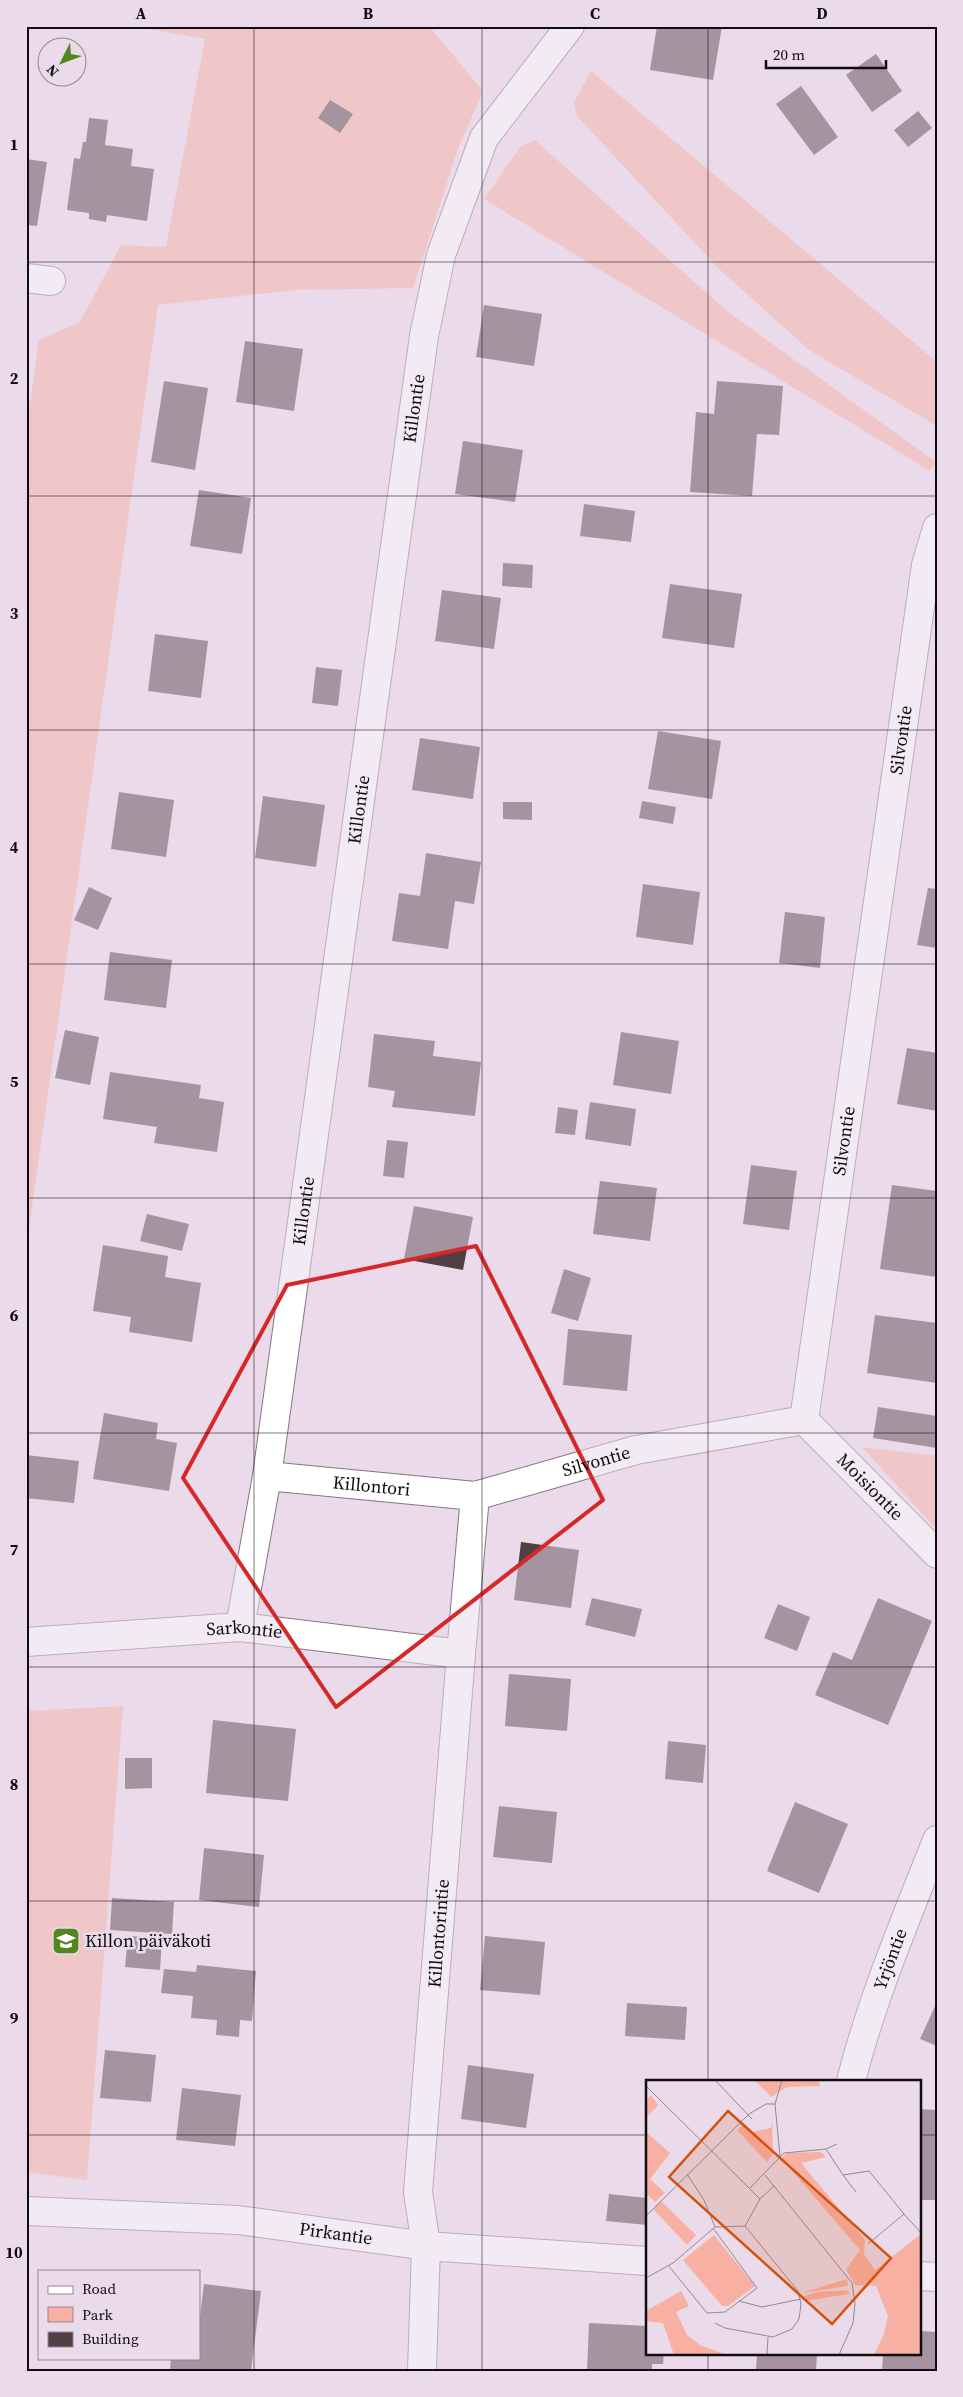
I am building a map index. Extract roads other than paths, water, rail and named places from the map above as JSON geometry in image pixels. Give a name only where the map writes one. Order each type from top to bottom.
[{"type":"street","name":"Killontie","points":[[240,1627],[267,1476],[421,357],[441,255],[484,138],[570,26]]},
{"type":"street","name":"Silvontie","points":[[475,1496],[636,1450],[804,1420],[924,574],[937,528]]},
{"type":"street","name":"Moisiontie","points":[[804,1420],[937,1554]]},
{"type":"street","name":"Killontori","points":[[267,1476],[475,1496]]},
{"type":"street","name":"Killontorintie","points":[[422,2371],[426,2246],[418,2192],[475,1496]]},
{"type":"street","name":"Sarkontie","points":[[26,1642],[240,1627],[461,1654]]},
{"type":"street","name":"Yrjöntie","points":[[851,2080],[860,2048],[896,1943],[937,1840]]},
{"type":"street","name":"Pirkantie","points":[[26,2211],[238,2220],[426,2246],[646,2261]]},
{"type":"street","points":[[920,2276],[937,2277]]},
{"type":"place","name":"Killon päiväkoti","points":[[66,1941]]}]
